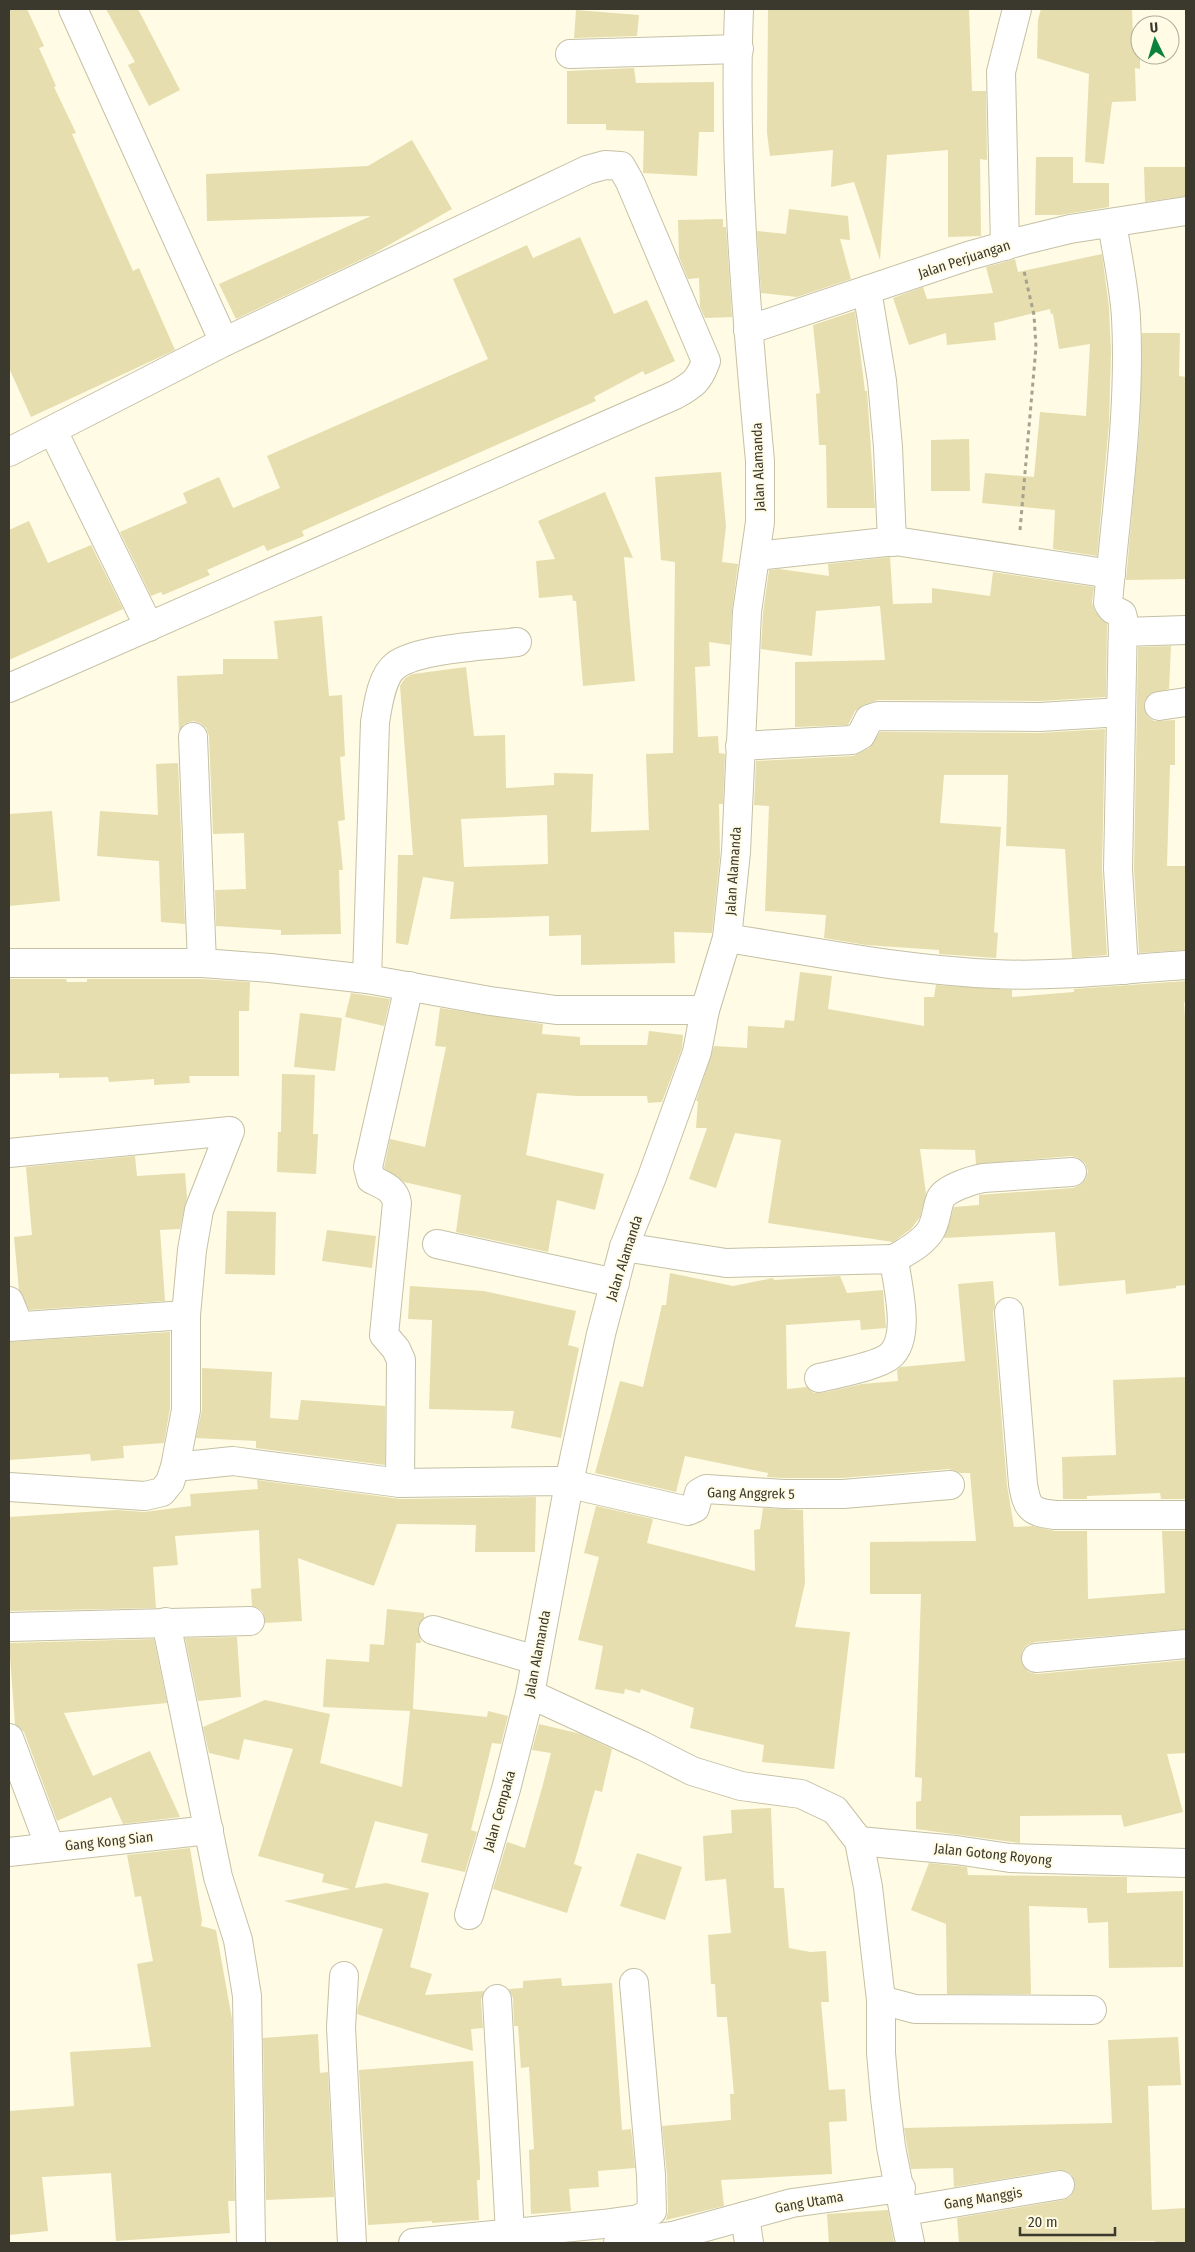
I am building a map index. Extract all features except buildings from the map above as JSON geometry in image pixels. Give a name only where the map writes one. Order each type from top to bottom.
[{"type":"street","points":[[73,9],[224,342]]},
{"type":"street","name":"Jalan Alamanda","points":[[529,1700],[569,1483],[601,1334],[624,1247],[652,1177],[697,1052],[705,1010],[727,938],[736,860],[747,612],[760,522],[760,461],[748,330],[740,195],[739,9]]},
{"type":"street","points":[[1011,244],[1001,72],[1017,9]]},
{"type":"street","points":[[570,54],[739,49]]},
{"type":"street","points":[[9,452],[224,342],[587,170],[613,165],[621,166],[630,182],[706,361],[700,377],[692,386],[675,395],[9,688]]},
{"type":"street","name":"Jalan Perjuangan","points":[[748,330],[968,256],[1011,244],[1070,229],[1186,211]]},
{"type":"street","points":[[1112,223],[1123,293],[1126,356],[1125,414],[1108,603],[1112,609],[1122,614],[1123,632],[1118,869],[1124,970]]},
{"type":"street","points":[[867,290],[882,381],[888,447],[892,542]]},
{"type":"street","points":[[53,431],[149,627]]},
{"type":"street","points":[[756,556],[892,542],[916,543],[1111,574]]},
{"type":"street","points":[[1123,632],[1186,630]]},
{"type":"street","points":[[367,979],[375,722],[382,688],[395,666],[418,656],[517,642]]},
{"type":"street","points":[[1159,706],[1186,702]]},
{"type":"street","points":[[740,746],[852,740],[861,735],[869,719],[878,716],[1040,717],[1121,712]]},
{"type":"street","points":[[193,738],[202,963]]},
{"type":"street","points":[[727,938],[856,959],[992,974],[1088,973],[1186,965]]},
{"type":"street","points":[[9,963],[202,963],[270,968],[367,979],[490,1001],[556,1010],[705,1010]]},
{"type":"street","points":[[400,1483],[401,1360],[396,1349],[384,1335],[397,1203],[396,1196],[391,1190],[371,1179],[368,1167],[409,986]]},
{"type":"street","points":[[9,1153],[230,1131],[199,1210],[192,1250],[186,1315],[186,1410],[172,1474],[162,1492],[145,1496],[9,1488]]},
{"type":"street","points":[[624,1247],[726,1263],[894,1258],[917,1245],[928,1235],[933,1227],[943,1194],[963,1184],[1003,1175],[1072,1172]]},
{"type":"street","points":[[437,1244],[615,1283]]},
{"type":"street","points":[[819,1378],[889,1357],[900,1344],[902,1328],[894,1258]]},
{"type":"street","points":[[1009,1312],[1023,1484],[1025,1500],[1029,1508],[1040,1514],[1055,1515],[1186,1515]]},
{"type":"street","points":[[12,1318],[186,1315]]},
{"type":"street","points":[[172,1474],[233,1460],[400,1483],[535,1481],[569,1483]]},
{"type":"street","name":"Gang Anggrek 5","points":[[569,1483],[688,1511],[695,1508],[699,1493],[706,1489],[784,1494],[843,1494],[950,1486]]},
{"type":"street","points":[[9,1627],[250,1621]]},
{"type":"street","points":[[166,1622],[218,1877],[238,1940],[247,1996],[251,2243]]},
{"type":"street","points":[[433,1630],[536,1660]]},
{"type":"street","points":[[1036,1658],[1186,1644]]},
{"type":"street","points":[[529,1700],[643,1746],[692,1772],[741,1786],[801,1794],[835,1810],[859,1841],[868,1886],[882,2000],[881,2053],[891,2147],[903,2199],[910,2243]]},
{"type":"street","name":"Jalan Cempaka","points":[[469,1914],[506,1789],[529,1700]]},
{"type":"street","points":[[9,1738],[50,1847]]},
{"type":"street","name":"Gang Kong Sian","points":[[9,1852],[209,1830]]},
{"type":"street","name":"Jalan Gotong Royong","points":[[859,1841],[956,1850],[1010,1858],[1186,1863]]},
{"type":"street","points":[[344,1976],[341,2027],[352,2243]]},
{"type":"street","points":[[413,2243],[639,2219],[652,2211],[651,2175],[634,1983]]},
{"type":"street","points":[[497,1999],[510,2232]]},
{"type":"street","points":[[882,2000],[915,2009],[1092,2010]]},
{"type":"street","name":"Gang Manggis","points":[[903,2199],[1060,2185]]},
{"type":"street","name":"Gang Utama","points":[[618,2243],[673,2236],[792,2202],[903,2199]]},
{"type":"street","points":[[745,2216],[749,2243]]},
{"type":"path","points":[[1011,244],[1036,335],[1018,560]]}]
